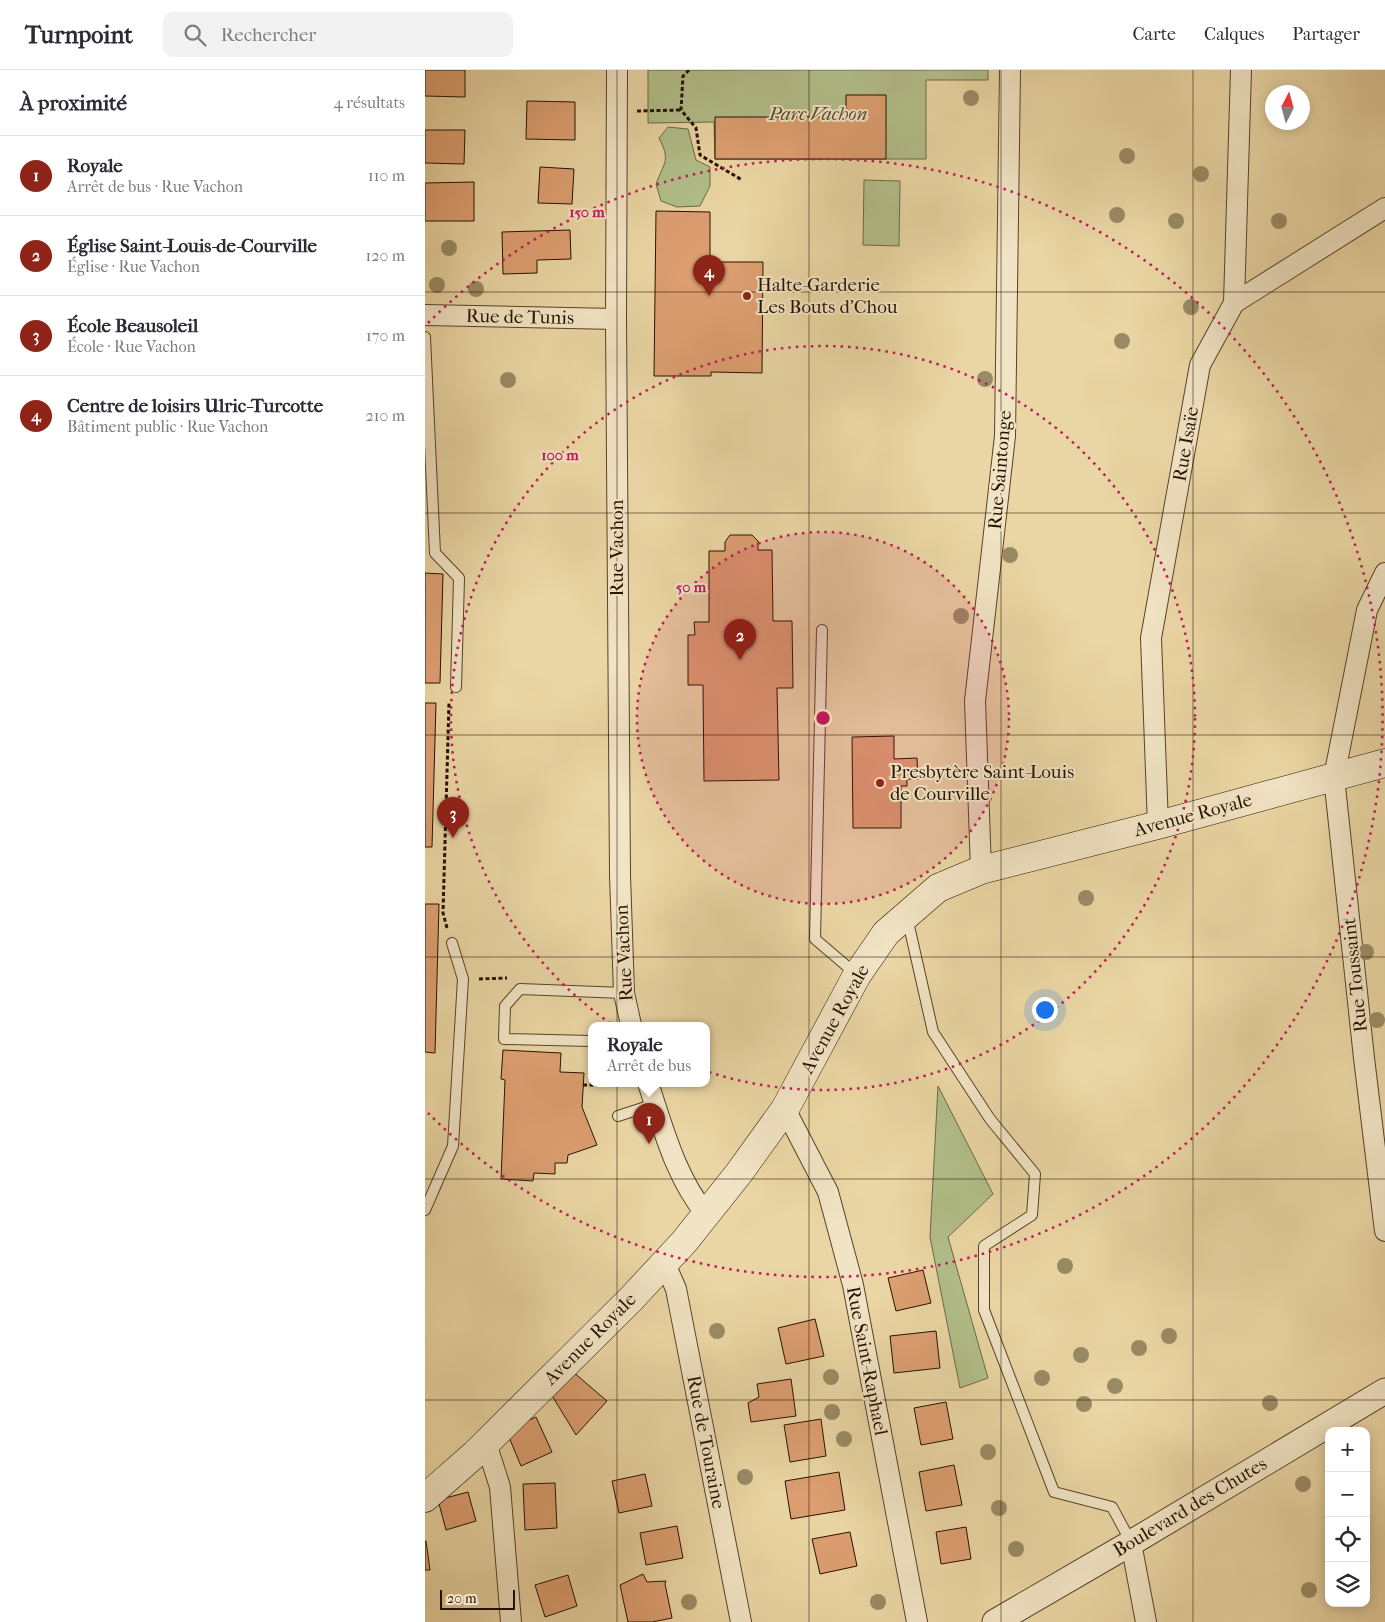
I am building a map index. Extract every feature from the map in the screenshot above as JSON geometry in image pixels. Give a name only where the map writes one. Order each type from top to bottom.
[{"type":"main road","name":"Avenue Royale","points":[[425,1498],[486,1443],[631,1299],[707,1214],[785,1110],[857,974],[886,933],[938,888],[981,870],[1158,825],[1385,763]]},
{"type":"street","name":"Rue Vachon","points":[[617,70],[616,319],[620,865],[624,992],[630,1022]]},
{"type":"street","name":"Rue Saintonge","points":[[981,870],[975,701],[1005,436],[1010,70]]},
{"type":"street","name":"Rue Isaïe","points":[[1158,825],[1151,638],[1200,365],[1234,303],[1241,70]]},
{"type":"street","points":[[1234,303],[1385,208]]},
{"type":"street","name":"Rue de Tunis","points":[[425,315],[616,319]]},
{"type":"street","name":"Rue Toussaint","points":[[1385,573],[1367,610],[1334,778],[1364,1058],[1385,1231]]},
{"type":"street","points":[[649,1087],[668,1142],[688,1188],[693,1198],[707,1214]]},
{"type":"street","name":"Rue Saint-Raphael","points":[[785,1110],[827,1192],[853,1285],[917,1622]]},
{"type":"street","name":"Rue de Touraine","points":[[663,1264],[669,1273],[675,1289],[741,1622]]},
{"type":"street","name":"Boulevard des Chutes","points":[[995,1622],[1385,1391]]},
{"type":"street","points":[[486,1443],[500,1487],[511,1622]]},
{"type":"street","points":[[1131,1543],[1146,1622]]},
{"type":"lane","points":[[425,337],[435,553],[459,578],[456,687]]},
{"type":"lane","points":[[822,630],[815,939],[857,974]]},
{"type":"lane","points":[[906,915],[933,1032],[990,1119],[1035,1174],[1032,1215],[984,1246],[983,1310],[1054,1492],[1112,1507],[1131,1543]]},
{"type":"lane","points":[[425,1210],[453,1146],[463,979],[451,943]]},
{"type":"lane","points":[[588,1041],[504,1039],[505,1006],[519,989],[624,992]]},
{"type":"lane","points":[[618,1116],[655,1104]]},
{"type":"path","points":[[689,70],[683,76],[681,110],[696,128],[701,156],[742,180]]},
{"type":"path","points":[[617,112],[681,110]]},
{"type":"path","points":[[451,943],[443,913],[449,702],[456,687]]},
{"type":"path","points":[[583,1085],[588,1085]]},
{"type":"green space","name":"Parc Vachon","points":[[648,70],[988,70],[988,80],[926,80],[926,159],[715,159],[714,122],[648,123]]},
{"type":"green space","points":[[668,127],[688,129],[696,160],[710,167],[710,186],[700,206],[677,207],[661,201],[656,184],[664,166],[665,152],[659,138]]},
{"type":"green space","points":[[864,180],[900,181],[899,246],[863,245]]},
{"type":"green space","points":[[938,1086],[993,1194],[948,1237],[988,1378],[960,1388],[930,1237]]},
{"type":"building","points":[[425,70],[465,70],[465,97],[425,96]]},
{"type":"building","points":[[846,95],[886,95],[886,159],[715,159],[715,117],[846,117]]},
{"type":"building","points":[[527,101],[575,102],[575,140],[526,139]]},
{"type":"building","points":[[425,130],[465,130],[464,164],[425,163]]},
{"type":"building","points":[[540,167],[574,169],[572,204],[538,203]]},
{"type":"building","points":[[474,182],[474,221],[425,221],[425,183]]},
{"type":"building","points":[[656,211],[710,212],[710,262],[763,262],[762,373],[711,372],[711,376],[654,376]]},
{"type":"building","points":[[570,230],[571,259],[537,260],[537,273],[503,274],[502,232]]},
{"type":"building","points":[[730,535],[752,535],[758,541],[758,550],[772,550],[773,621],[792,621],[793,688],[777,688],[779,780],[704,781],[703,685],[688,685],[688,635],[695,635],[694,622],[709,622],[709,551],[725,551],[725,542]]},
{"type":"building","points":[[425,573],[443,574],[440,683],[425,683]]},
{"type":"building","points":[[425,703],[436,703],[432,847],[425,847]]},
{"type":"building","name":"Presbytère Saint-Louis de Courville","points":[[894,736],[894,759],[917,758],[918,779],[907,779],[907,786],[901,786],[901,828],[853,828],[852,737]]},
{"type":"building","points":[[425,904],[439,904],[435,1053],[425,1052]]},
{"type":"building","points":[[503,1050],[561,1053],[560,1072],[584,1073],[582,1107],[597,1145],[568,1155],[567,1163],[555,1163],[555,1174],[534,1173],[533,1181],[501,1179],[505,1080],[501,1079]]},
{"type":"building","points":[[923,1270],[931,1303],[896,1311],[888,1278]]},
{"type":"building","points":[[815,1319],[824,1356],[786,1364],[778,1328]]},
{"type":"building","points":[[936,1331],[940,1368],[894,1373],[890,1336]]},
{"type":"building","points":[[572,1371],[607,1401],[576,1435],[551,1394]]},
{"type":"building","points":[[791,1379],[796,1416],[751,1422],[748,1403],[759,1397],[757,1384]]},
{"type":"building","points":[[946,1402],[953,1439],[921,1445],[914,1408]]},
{"type":"building","points":[[536,1417],[552,1452],[521,1466],[506,1430]]},
{"type":"building","points":[[821,1419],[826,1456],[790,1462],[784,1425]]},
{"type":"building","points":[[954,1465],[962,1505],[926,1511],[919,1472]]},
{"type":"building","points":[[839,1472],[845,1510],[791,1519],[785,1481]]},
{"type":"building","points":[[645,1474],[652,1506],[619,1513],[612,1481]]},
{"type":"building","points":[[555,1483],[557,1528],[525,1530],[523,1484]]},
{"type":"building","points":[[468,1492],[476,1521],[446,1530],[438,1500]]},
{"type":"building","points":[[677,1526],[683,1558],[646,1565],[640,1533]]},
{"type":"building","points":[[966,1527],[971,1559],[941,1564],[936,1532]]},
{"type":"building","points":[[850,1532],[857,1566],[820,1574],[812,1539]]},
{"type":"building","points":[[426,1541],[430,1570],[425,1570]]},
{"type":"building","points":[[643,1574],[647,1582],[666,1581],[672,1618],[652,1622],[628,1622],[620,1585]]},
{"type":"building","points":[[568,1575],[577,1606],[545,1617],[535,1585]]},
{"type":"place","name":"Centre de loisirs Ulric-Turcotte","points":[[709,296]]},
{"type":"place","name":"Halte-Garderie Les Bouts d'Chou","points":[[747,296]]},
{"type":"place","name":"Église Saint-Louis-de-Courville","points":[[740,660]]},
{"type":"place","name":"Presbytère Saint-Louis de Courville","points":[[880,783]]},
{"type":"place","name":"École Beausoleil","points":[[453,838]]},
{"type":"place","name":"Royale","points":[[649,1144]]}]
